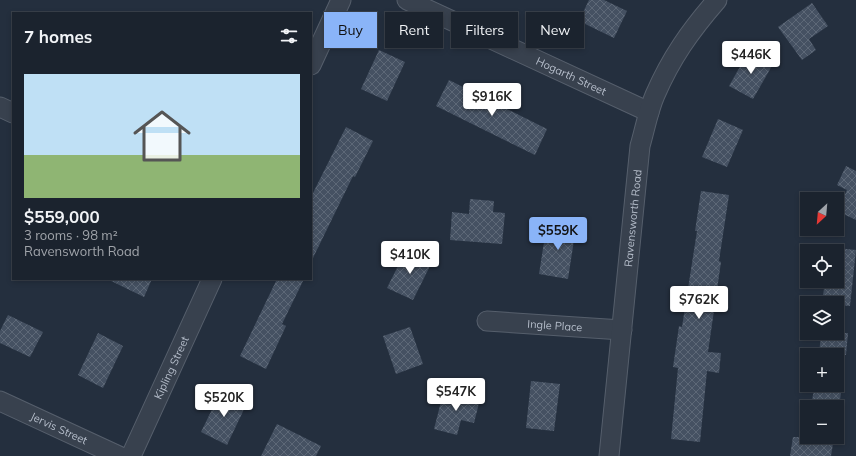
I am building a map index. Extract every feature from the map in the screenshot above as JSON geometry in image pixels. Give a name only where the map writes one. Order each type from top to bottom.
[{"type":"street","points":[[312,63],[341,0]]},
{"type":"street","name":"Hogarth Street","points":[[407,0],[649,112]]},
{"type":"street","name":"Ravensworth Road","points":[[609,456],[640,146],[655,96],[673,59],[694,26],[717,0]]},
{"type":"street","points":[[0,107],[12,113]]},
{"type":"street","name":"Kipling Street","points":[[131,456],[212,280]]},
{"type":"street","name":"Ingle Place","points":[[487,321],[622,330]]},
{"type":"street","name":"Jervis Street","points":[[0,401],[119,456]]},
{"type":"building","points":[[589,0],[604,0],[627,11],[614,38],[584,23],[583,12]]},
{"type":"building","points":[[812,3],[828,26],[809,39],[816,50],[802,60],[778,27]]},
{"type":"building","points":[[379,50],[405,62],[387,101],[361,89]]},
{"type":"building","points":[[749,51],[773,64],[753,99],[729,86]]},
{"type":"building","points":[[449,80],[547,129],[535,155],[436,106]]},
{"type":"building","points":[[718,119],[743,130],[727,167],[702,157]]},
{"type":"building","points":[[346,127],[373,141],[355,177],[353,176],[312,260],[312,195]]},
{"type":"building","points":[[846,166],[856,171],[856,220],[844,214],[844,196],[847,190],[837,185]]},
{"type":"building","points":[[701,191],[729,195],[708,352],[721,353],[719,373],[707,371],[700,442],[671,439],[678,368],[673,367],[679,326],[682,327],[697,231],[695,231]]},
{"type":"building","points":[[470,199],[494,201],[493,212],[505,213],[502,244],[450,240],[452,212],[469,214]]},
{"type":"building","points":[[547,223],[576,227],[568,279],[539,274]]},
{"type":"building","points":[[844,249],[856,250],[850,306],[844,306],[844,296],[823,296],[824,288],[844,288]]},
{"type":"building","points":[[406,250],[432,262],[413,300],[387,288]]},
{"type":"building","points":[[109,280],[152,280],[144,297]]},
{"type":"building","points":[[277,280],[304,280],[282,324],[286,326],[266,369],[240,356]]},
{"type":"building","points":[[8,315],[43,332],[30,357],[0,343],[0,331]]},
{"type":"building","points":[[410,327],[423,364],[396,374],[383,336]]},
{"type":"building","points":[[98,333],[123,346],[103,388],[78,375]]},
{"type":"building","points":[[844,333],[848,333],[846,355],[844,355],[844,348],[820,348],[820,340],[844,340]]},
{"type":"building","points":[[531,381],[560,384],[554,431],[526,428]]},
{"type":"building","points":[[444,390],[480,399],[474,423],[461,420],[457,435],[434,429]]},
{"type":"building","points":[[221,391],[247,403],[227,445],[201,432]]},
{"type":"building","points":[[814,392],[841,393],[840,400],[812,400]]},
{"type":"building","points":[[277,424],[321,446],[316,456],[261,456]]},
{"type":"building","points":[[793,437],[800,437],[800,444],[833,444],[831,456],[790,456]]}]
